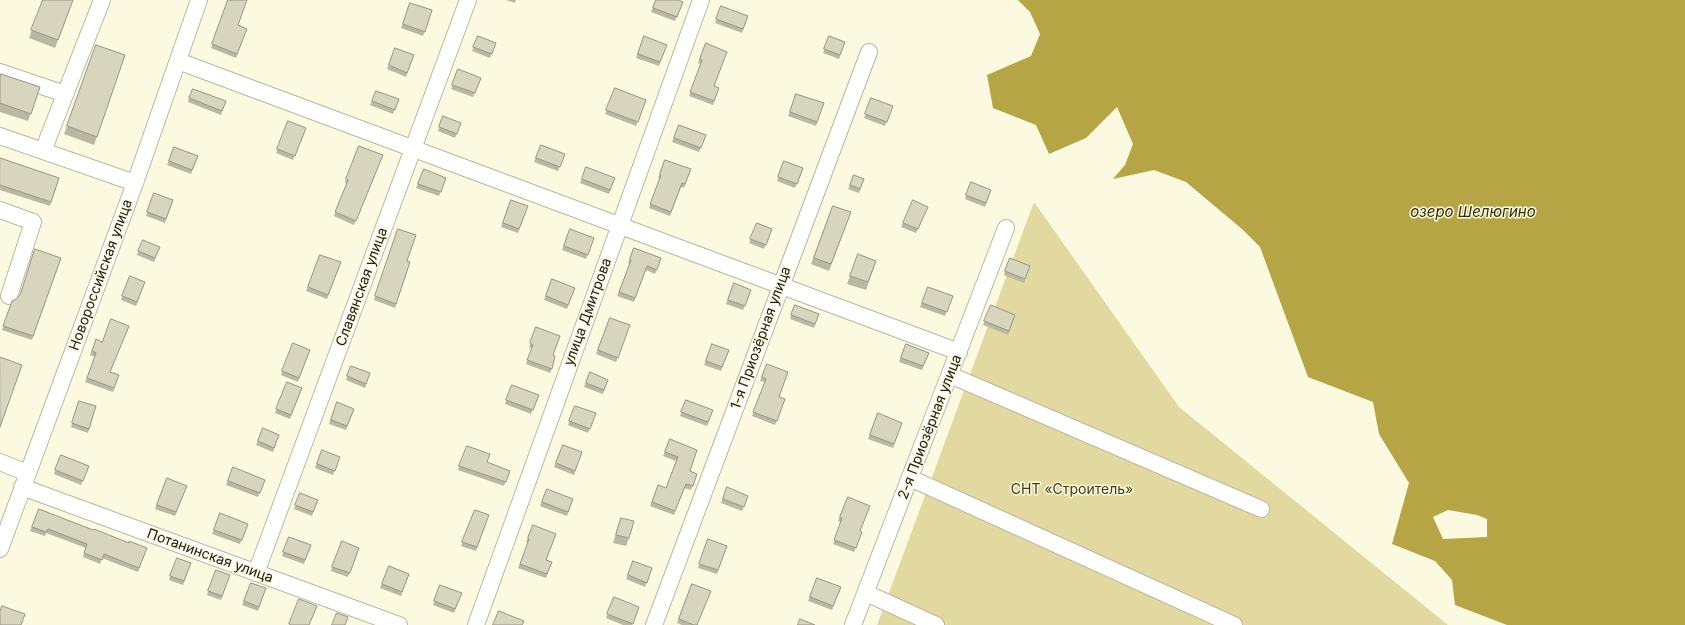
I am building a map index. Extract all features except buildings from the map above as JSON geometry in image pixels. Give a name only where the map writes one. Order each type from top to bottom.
[{"type":"street","points":[[43,151],[102,0]]},
{"type":"street","name":"Новороссийская улица","points":[[0,549],[24,480],[135,183],[199,0]]},
{"type":"street","name":"Славянская улица","points":[[256,573],[468,0]]},
{"type":"street","name":"улица Дмитрова","points":[[476,625],[701,0]]},
{"type":"street","name":"1-я Приозёрная улица","points":[[654,625],[869,52]]},
{"type":"street","points":[[178,61],[958,352]]},
{"type":"street","points":[[0,72],[65,94]]},
{"type":"street","points":[[0,136],[135,183]]},
{"type":"street","points":[[0,210],[32,222],[9,296]]},
{"type":"street","name":"2-я Приозёрная улица","points":[[853,625],[1006,228]]},
{"type":"street","points":[[950,375],[1261,509]]},
{"type":"street","name":"Потанинская улица","points":[[0,462],[24,480],[256,573],[399,625]]},
{"type":"street","points":[[910,478],[1234,625]]},
{"type":"street","points":[[866,592],[936,625]]},
{"type":"green space","name":"СНТ «Строитель»","points":[[1034,202],[1179,407],[1448,625],[877,625]]},
{"type":"water","name":"озеро Шелюгино","points":[[1018,0],[1685,0],[1685,625],[1507,625],[1455,605],[1452,580],[1435,561],[1392,544],[1409,483],[1379,434],[1373,402],[1308,377],[1260,247],[1242,229],[1186,182],[1154,170],[1113,179],[1125,165],[1133,144],[1117,107],[1086,138],[1049,154],[1036,125],[993,108],[987,75],[1031,56],[1040,34],[1030,12]],"holes":[[[1448,510],[1477,515],[1487,519],[1487,537],[1443,539],[1433,517]]]}]
